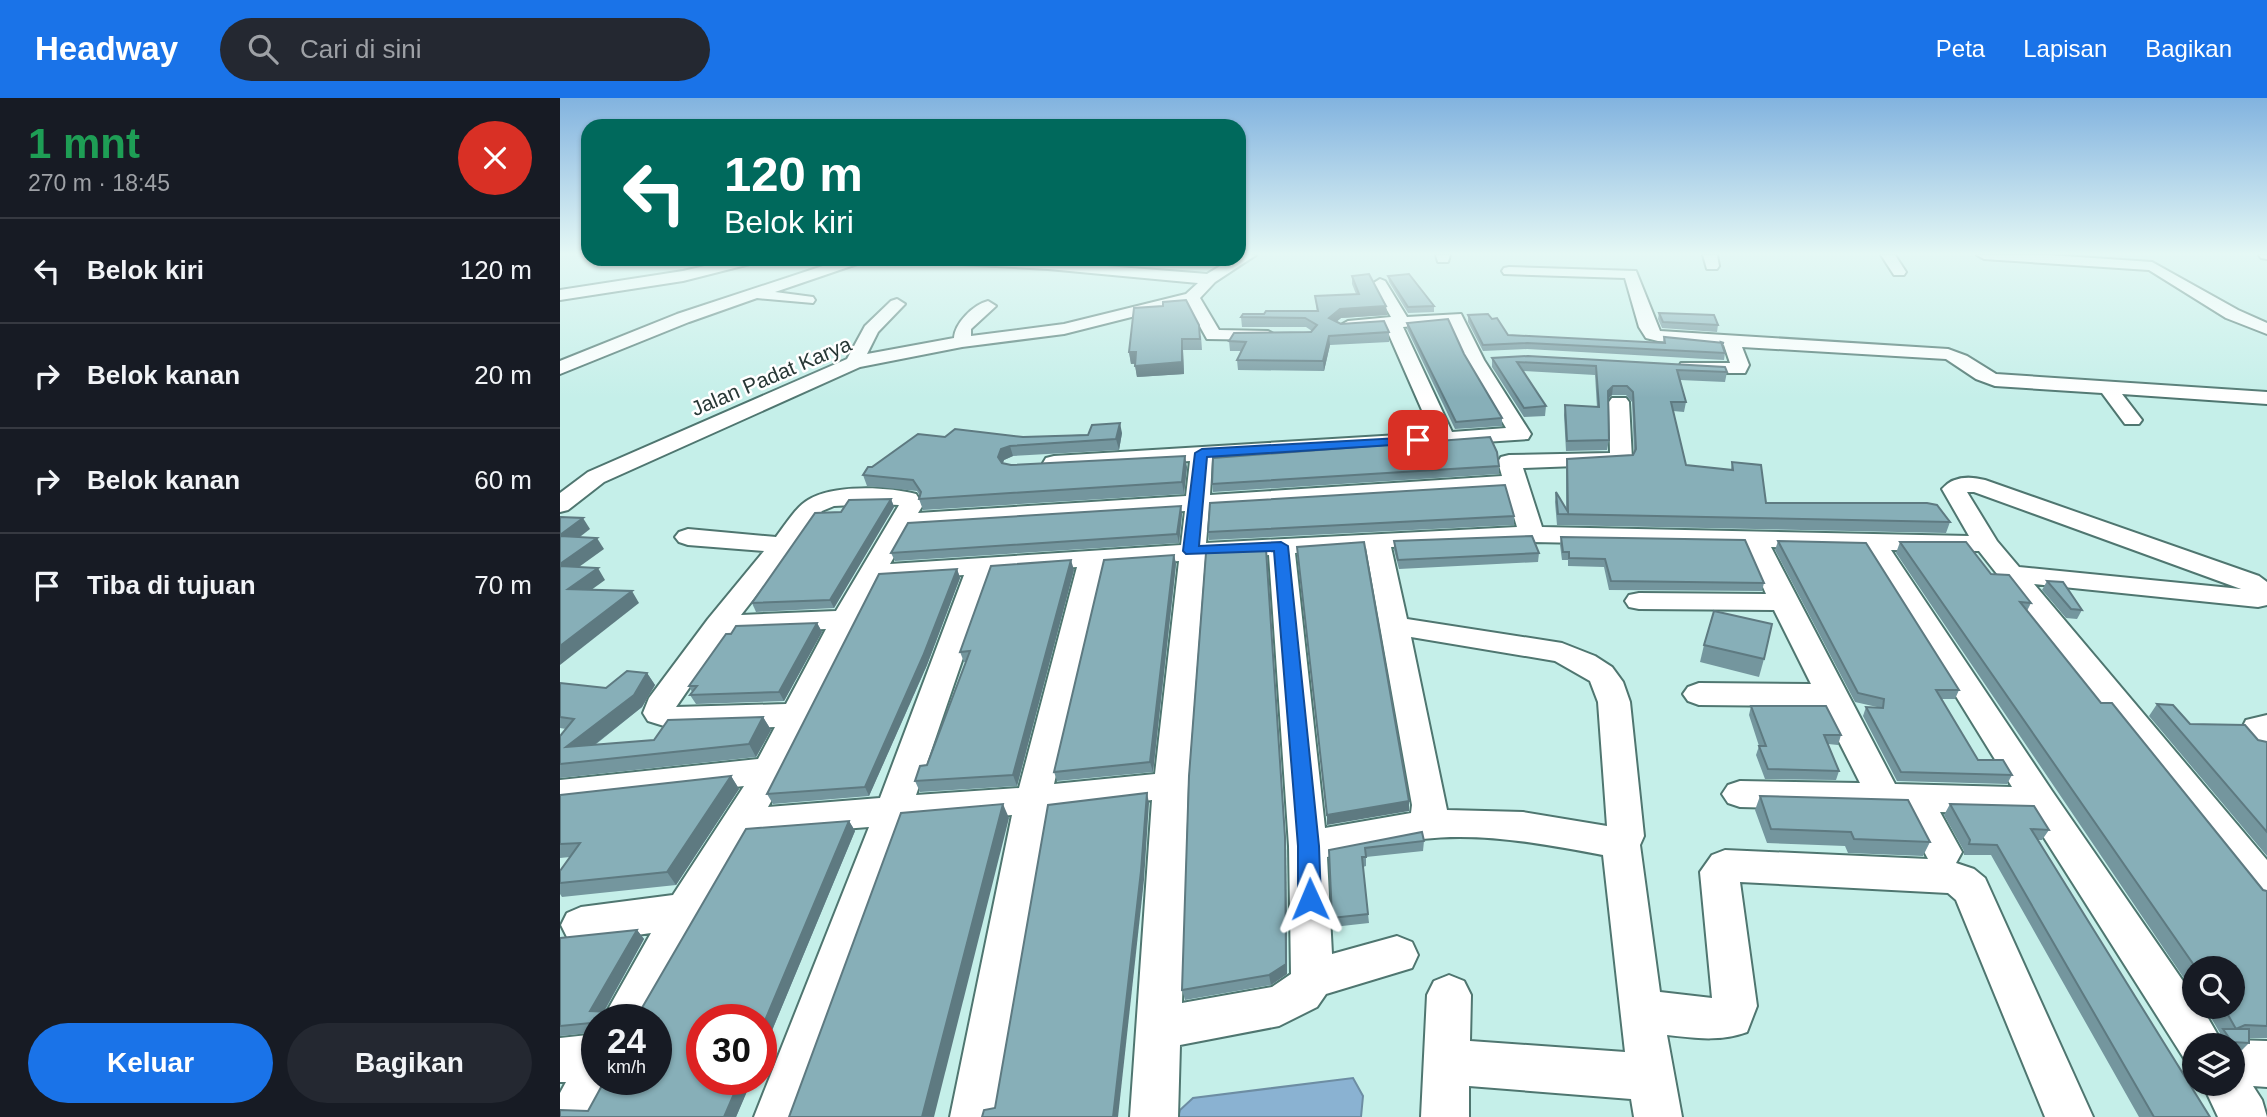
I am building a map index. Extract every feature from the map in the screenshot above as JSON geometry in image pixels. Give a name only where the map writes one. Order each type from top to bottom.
[{"type":"street","points":[[560,368],[728,303]]},
{"type":"street","name":"Jalan Padat Karya","points":[[560,505],[596,477],[856,362],[962,342],[1064,329],[1114,319],[1172,303]]},
{"type":"street","points":[[1195,303],[1213,335],[1282,336]]},
{"type":"street","points":[[1388,303],[1445,439]]},
{"type":"street","points":[[1641,303],[1652,334],[1948,354],[1970,364],[1987,378],[2267,398]]},
{"type":"street","points":[[2214,303],[2232,314],[2267,329]]},
{"type":"street","points":[[856,362],[860,346],[872,328],[897,304]]},
{"type":"street","points":[[962,342],[963,328],[988,306]]},
{"type":"street","points":[[1027,465],[1520,434],[1475,360],[1455,318],[1341,326]]},
{"type":"street","points":[[1663,366],[1738,369],[1740,365],[1731,340]]},
{"type":"street","points":[[1475,360],[1500,358]]},
{"type":"street","points":[[2110,388],[2118,404],[2132,420]]},
{"type":"street","points":[[899,522],[1198,502],[1621,459],[1619,402]]},
{"type":"street","points":[[1499,436],[1532,534]]},
{"type":"street","points":[[1154,1117],[1171,785],[1202,453]]},
{"type":"street","points":[[2011,575],[2266,597],[2260,588],[1977,485],[1966,484],[1953,492],[1986,544],[2011,575],[2267,888]]},
{"type":"street","points":[[633,1004],[685,911],[771,770],[799,715],[845,619],[911,505],[908,499],[824,500],[810,510],[718,625],[660,706],[659,713],[677,719],[799,715]]},
{"type":"street","points":[[871,573],[1377,540],[1532,534],[1986,544]]},
{"type":"street","points":[[688,537],[780,545]]},
{"type":"street","points":[[1377,540],[1430,806],[1427,821],[1423,825]]},
{"type":"street","points":[[1755,540],[1833,695],[1899,797],[1943,852]]},
{"type":"street","points":[[1873,542],[2039,801],[2193,1033]]},
{"type":"street","points":[[1159,1028],[1279,1006],[1302,993],[1312,979],[1308,846],[1281,546]]},
{"type":"street","points":[[974,1117],[1032,800],[1093,557]]},
{"type":"street","points":[[778,1117],[893,811],[981,566]]},
{"type":"street","points":[[1639,601],[1784,602]]},
{"type":"street","points":[[718,625],[845,619]]},
{"type":"street","points":[[1396,626],[1562,653],[1584,662],[1606,678],[1615,698],[1614,716],[1626,836],[1621,844],[1641,1011],[1655,1097],[1447,1062]]},
{"type":"street","points":[[1699,694],[1833,695]]},
{"type":"street","points":[[2267,726],[2258,728],[2267,742]]},
{"type":"street","points":[[560,793],[771,770]]},
{"type":"street","points":[[740,823],[1032,800],[1171,785]]},
{"type":"street","points":[[1740,794],[2039,801]]},
{"type":"street","points":[[1308,846],[1423,825],[1485,822],[1536,827],[1621,844]]},
{"type":"street","points":[[1641,1011],[1714,1019],[1731,1017],[1735,1006],[1719,872],[1725,866],[1945,876],[1959,880],[1971,890],[2069,1117]]},
{"type":"street","points":[[581,925],[685,911]]},
{"type":"street","points":[[1312,979],[1397,955]]},
{"type":"street","points":[[1445,1117],[1449,995]]},
{"type":"street","points":[[560,1060],[581,1058]]},
{"type":"street","points":[[2245,1063],[2267,1064]]},
{"type":"street","points":[[573,1117],[584,1095]]},
{"type":"street","points":[[2233,1096],[2245,1117]]},
{"type":"water","points":[[1353,1078],[1363,1096],[1361,1117],[1178,1117],[1180,1110],[1193,1098]]},
{"type":"building","points":[[1163,303],[1187,303],[1199,325],[1200,339],[1182,339],[1182,362],[1135,366],[1136,352],[1129,352],[1134,308],[1163,306]]},
{"type":"building","points":[[1316,303],[1384,303],[1386,306],[1340,309],[1329,318],[1341,324],[1384,321],[1389,332],[1329,336],[1323,361],[1237,360],[1246,342],[1229,341],[1234,333],[1311,332],[1317,325],[1305,318],[1241,317],[1243,314],[1318,311]]},
{"type":"building","points":[[1405,303],[1431,303],[1434,306],[1408,307]]},
{"type":"building","points":[[1659,313],[1714,315],[1718,325],[1663,322]]},
{"type":"building","points":[[1488,314],[1492,319],[1497,318],[1508,335],[1665,343],[1664,337],[1721,343],[1725,353],[1527,343],[1483,345],[1468,315]]},
{"type":"building","points":[[1448,319],[1464,354],[1502,418],[1456,422],[1407,323]]},
{"type":"building","points":[[1528,356],[1725,367],[1727,372],[1677,370],[1686,402],[1671,402],[1686,465],[1733,470],[1732,462],[1761,465],[1766,503],[1927,503],[1937,505],[1950,522],[1558,514],[1556,492],[1568,512],[1567,459],[1633,455],[1636,449],[1633,392],[1627,386],[1613,386],[1608,391],[1609,440],[1567,441],[1565,405],[1599,407],[1596,366],[1517,362],[1546,406],[1524,408],[1492,358]]},
{"type":"building","points":[[1120,423],[1116,439],[1010,446],[1001,449],[998,457],[1002,463],[1011,465],[1185,456],[1182,482],[919,499],[921,492],[913,480],[863,475],[868,467],[872,467],[918,434],[945,437],[955,429],[1023,437],[1088,435],[1092,425]]},
{"type":"building","points":[[1490,437],[1497,452],[1499,466],[1212,484],[1213,458]]},
{"type":"building","points":[[1505,485],[1514,516],[1208,532],[1210,503]]},
{"type":"building","points":[[891,499],[830,600],[752,603],[815,513],[841,512],[849,500]]},
{"type":"building","points":[[1181,506],[1177,534],[891,553],[908,523]]},
{"type":"building","points":[[560,517],[583,518],[560,535]]},
{"type":"building","points":[[560,536],[597,538],[560,564]]},
{"type":"building","points":[[1532,536],[1539,553],[1398,560],[1394,541]]},
{"type":"building","points":[[1561,537],[1745,540],[1764,583],[1611,581],[1605,559],[1569,558],[1569,552],[1563,552]]},
{"type":"building","points":[[1778,541],[1866,543],[1959,690],[1936,690],[1978,760],[2003,760],[2012,775],[1901,772],[1866,707],[1883,708],[1884,699],[1858,693]]},
{"type":"building","points":[[1364,542],[1409,801],[1327,815],[1297,547]]},
{"type":"building","points":[[1900,542],[1966,542],[1991,574],[2009,575],[2031,603],[2020,602],[2101,703],[2112,703],[2263,890],[2267,891],[2267,1026],[2245,1025],[2236,1029],[2230,1019],[2245,1019],[2245,956],[2188,956]]},
{"type":"building","points":[[1266,549],[1285,837],[1286,964],[1269,975],[1182,990],[1189,776],[1206,553]]},
{"type":"building","points":[[1174,555],[1150,762],[1054,772],[1104,560]]},
{"type":"building","points":[[1071,560],[1013,775],[915,781],[920,766],[927,765],[970,651],[960,652],[991,566]]},
{"type":"building","points":[[560,566],[598,568],[568,589],[632,591],[560,646]]},
{"type":"building","points":[[957,569],[923,656],[865,787],[767,794],[879,574]]},
{"type":"building","points":[[2047,581],[2063,582],[2082,610],[2071,609]]},
{"type":"building","points":[[1714,611],[1772,624],[1764,659],[1704,645]]},
{"type":"building","points":[[817,623],[779,692],[690,695],[697,686],[689,686],[726,634],[731,634],[736,626]]},
{"type":"building","points":[[627,671],[647,673],[634,695],[566,747],[654,740],[668,720],[763,717],[749,744],[560,764],[560,736],[574,719],[560,717],[560,683],[606,688]]},
{"type":"building","points":[[2157,704],[2173,705],[2190,724],[2245,725],[2258,740],[2267,742],[2267,832]]},
{"type":"building","points":[[1751,706],[1826,706],[1841,735],[1824,735],[1839,771],[1768,769],[1759,746],[1766,746]]},
{"type":"building","points":[[731,776],[667,872],[560,883],[560,871],[580,843],[560,844],[560,795]]},
{"type":"building","points":[[1147,793],[1141,871],[1113,1117],[982,1117],[984,1110],[995,1108],[1048,805]]},
{"type":"building","points":[[1760,796],[1908,800],[1930,842],[1854,839],[1851,832],[1771,829]]},
{"type":"building","points":[[1003,804],[922,1117],[789,1117],[901,813]]},
{"type":"building","points":[[1950,804],[2034,806],[2049,830],[2031,829],[2182,1072],[2182,1096],[2197,1096],[2210,1117],[2154,1117],[1997,845],[1969,844],[1970,840]]},
{"type":"building","points":[[849,821],[772,1004],[686,1004],[686,1095],[734,1095],[724,1117],[560,1117],[560,1110],[588,1111],[597,1095],[672,1095],[672,1004],[644,1004],[746,829]]},
{"type":"building","points":[[1422,832],[1424,841],[1365,848],[1366,857],[1362,857],[1368,914],[1332,918],[1329,850]]},
{"type":"building","points":[[637,930],[594,1004],[581,1004],[581,1024],[560,1026],[560,938]]},
{"type":"building","points":[[2223,1029],[2249,1029],[2249,1043],[2245,1043],[2245,1033],[2226,1033]]},
{"type":"route","points":[[1310,899],[1308,846],[1281,546],[1191,551],[1202,453],[1418,440]]}]
